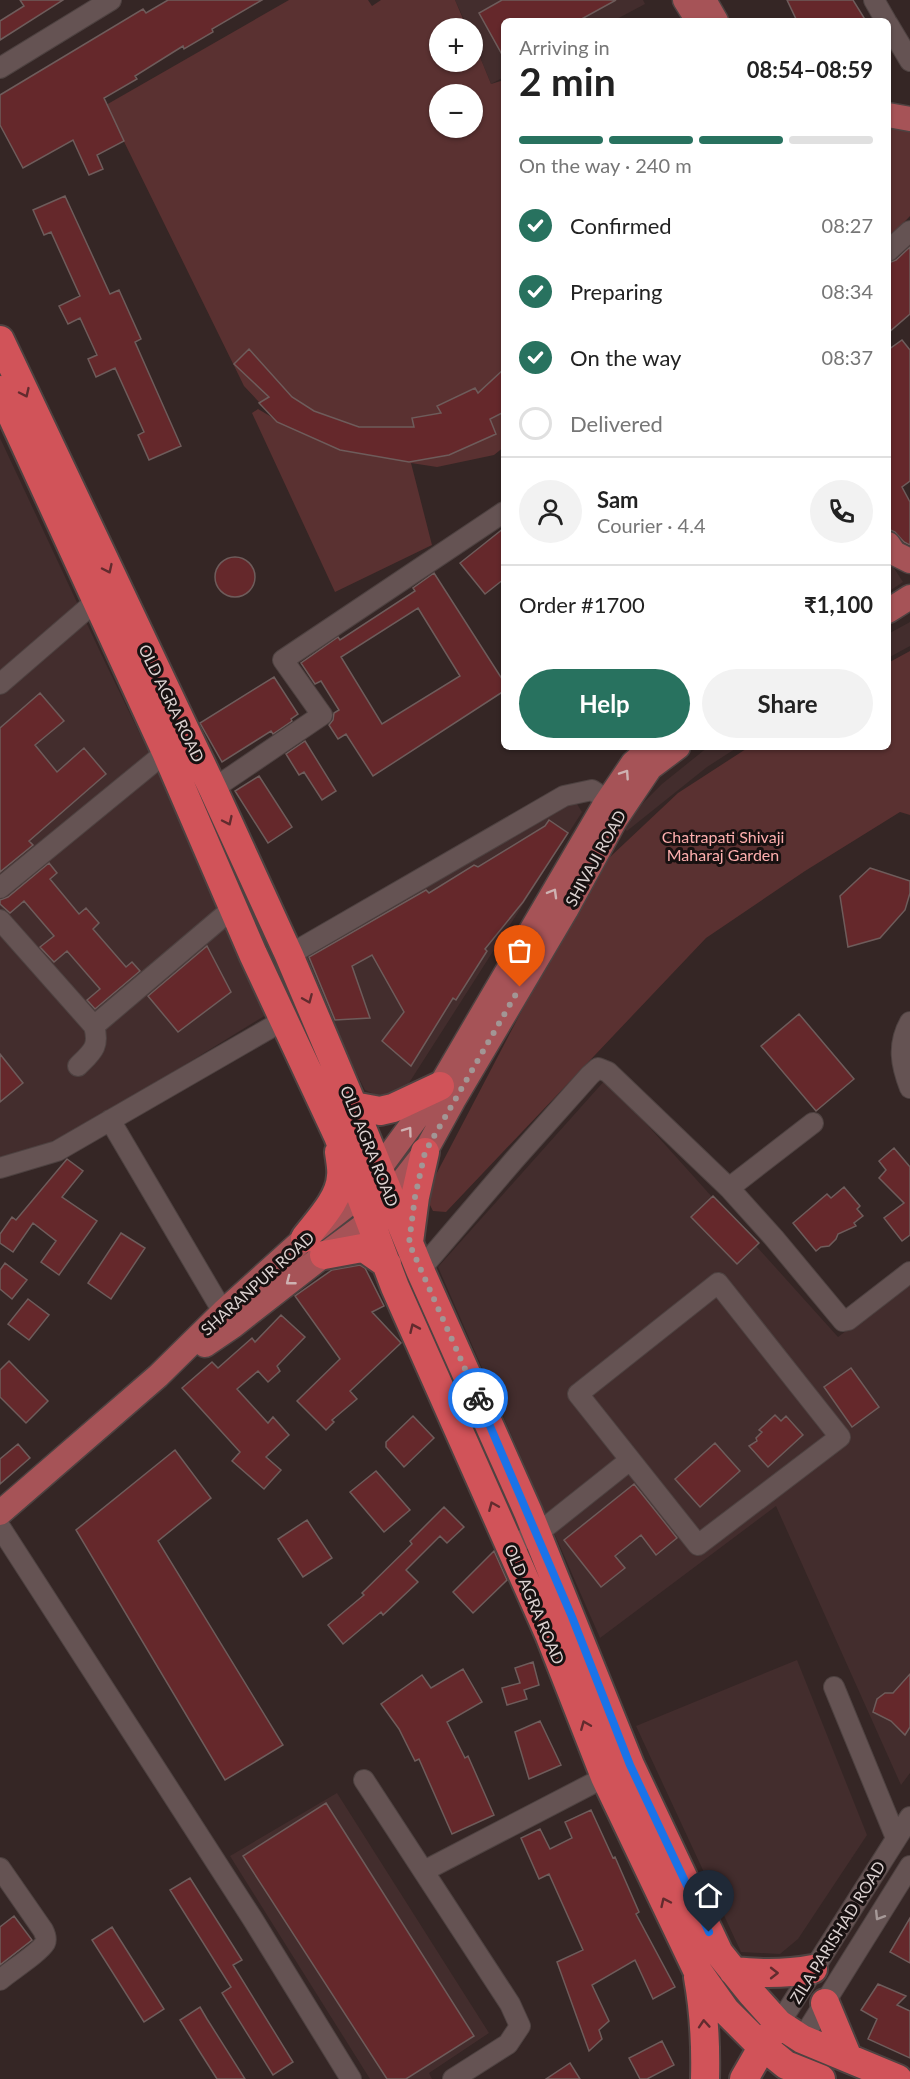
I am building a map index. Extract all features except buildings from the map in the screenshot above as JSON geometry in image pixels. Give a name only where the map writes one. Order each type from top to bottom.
[{"type":"highway","name":"OLD AGRA ROAD","points":[[0,340],[213,789],[289,956],[354,1106],[420,1270],[537,1534],[630,1765],[719,1953],[781,2036],[781,2072],[821,2079]]},
{"type":"highway","name":"OLD AGRA ROAD","points":[[0,390],[166,752],[233,908],[338,1136],[387,1264],[549,1634],[605,1777],[697,1970],[726,2011],[781,2036],[848,2058],[898,2079]]},
{"type":"highway","points":[[354,1106],[380,1111],[393,1108],[440,1086]]},
{"type":"highway","points":[[338,1136],[342,1175],[314,1246],[362,1248],[387,1264]]},
{"type":"highway","points":[[409,1243],[415,1197],[425,1152]]},
{"type":"highway","points":[[734,1971],[794,1973],[813,1969]]},
{"type":"highway","points":[[697,1970],[703,2006],[705,2079]]},
{"type":"highway","points":[[825,2003],[848,2058]]},
{"type":"highway","points":[[744,2079],[781,2036]]},
{"type":"main road","points":[[685,0],[696,18]]},
{"type":"main road","points":[[704,0],[714,18]]},
{"type":"main road","points":[[891,116],[910,119]]},
{"type":"main road","points":[[891,548],[894,553],[910,561]]},
{"type":"main road","points":[[891,609],[910,597]]},
{"type":"main road","points":[[891,623],[910,613]]},
{"type":"main road","name":"SHIVAJI ROAD","points":[[365,1208],[390,1197],[425,1152],[615,805],[633,763],[648,750]]},
{"type":"main road","name":"SHIVAJI ROAD","points":[[365,1208],[380,1170],[440,1086],[615,805],[650,768],[674,750]]},
{"type":"main road","name":"SHARANPUR ROAD","points":[[0,1513],[158,1376],[223,1312],[365,1208]]},
{"type":"main road","name":"SHARANPUR ROAD","points":[[158,1376],[233,1326],[314,1246]]},
{"type":"street","points":[[0,68],[111,0]]},
{"type":"street","points":[[874,0],[885,18]]},
{"type":"street","points":[[891,29],[910,61]]},
{"type":"street","points":[[891,248],[910,231]]},
{"type":"street","points":[[213,789],[322,716],[283,660],[501,514]]},
{"type":"street","points":[[0,684],[96,601]]},
{"type":"street","points":[[0,888],[166,752]]},
{"type":"street","points":[[289,956],[564,796],[592,790],[615,805]]},
{"type":"street","points":[[94,1026],[233,908]]},
{"type":"street","points":[[0,920],[94,1026],[98,1038],[94,1050],[78,1066]]},
{"type":"street","points":[[0,1168],[57,1151],[284,1020]]},
{"type":"street","points":[[910,1022],[903,1034],[902,1066],[910,1088]]},
{"type":"street","points":[[420,1270],[515,1159],[590,1074],[598,1068],[608,1072],[729,1188],[843,1321],[848,1320],[910,1272]]},
{"type":"street","points":[[110,1120],[223,1312]]},
{"type":"street","points":[[729,1188],[813,1123]]},
{"type":"street","points":[[718,1283],[840,1437],[698,1545],[630,1460],[578,1394],[718,1283]]},
{"type":"street","points":[[510,1545],[537,1534],[630,1460]]},
{"type":"street","points":[[0,1527],[258,1928],[351,2079]]},
{"type":"street","points":[[834,1687],[896,1838]]},
{"type":"street","points":[[424,1871],[605,1777]]},
{"type":"street","points":[[364,1780],[510,2004],[520,2026],[508,2044],[453,2079]]},
{"type":"street","name":"ZILA PARISHAD ROAD","points":[[781,2036],[813,1969],[910,1817]]},
{"type":"street","name":"ZILA PARISHAD ROAD","points":[[781,2036],[825,2003],[910,1866]]},
{"type":"street","points":[[0,1868],[46,1937],[44,1944],[38,1950],[0,1980]]},
{"type":"shaded area","points":[[455,0],[643,0],[645,4],[619,18],[501,18],[501,79],[491,84],[483,64],[483,18],[463,18]]},
{"type":"shaded area","points":[[0,438],[103,658],[274,1010],[92,1122],[25,1154],[0,1160]]},
{"type":"shaded area","points":[[891,564],[903,582],[891,590]]},
{"type":"shaded area","points":[[910,622],[910,646],[891,656],[891,632]]},
{"type":"shaded area","points":[[704,750],[733,750],[707,767],[627,831],[621,825],[662,784]]},
{"type":"shaded area","points":[[572,796],[582,812],[409,1083],[390,1101],[365,1090],[299,960]]},
{"type":"shaded area","points":[[606,1079],[838,1337],[910,1283],[910,1773],[901,1785],[776,1506],[600,1638],[438,1267]]},
{"type":"shaded area","points":[[797,1660],[867,1835],[798,1939],[780,1954],[741,1952],[636,1726]]},
{"type":"shaded area","points":[[337,1793],[489,2033],[429,2073],[432,2079],[370,2079],[230,1856]]},
{"type":"green space","points":[[289,0],[368,0],[372,6],[381,0],[455,0],[463,18],[429,18],[429,72],[483,72],[483,64],[491,84],[501,81],[501,449],[494,455],[437,467],[411,463],[432,545],[335,592],[252,413],[258,409],[275,419],[244,386],[106,105]]},
{"type":"green space","points":[[891,124],[910,127],[910,216],[891,236]]},
{"type":"green space","name":"Chatrapati Shivaji Maharaj Garden","points":[[910,651],[910,815],[900,812],[805,871],[706,938],[446,1212],[433,1211],[428,1201],[430,1186],[530,995],[609,858],[678,793],[744,750],[891,750],[891,661]]},
{"type":"way so far","points":[[478,1398],[409,1243],[415,1197],[425,1152],[520,987]]},
{"type":"route","points":[[478,1398],[572,1617],[630,1765],[709,1932]]}]
